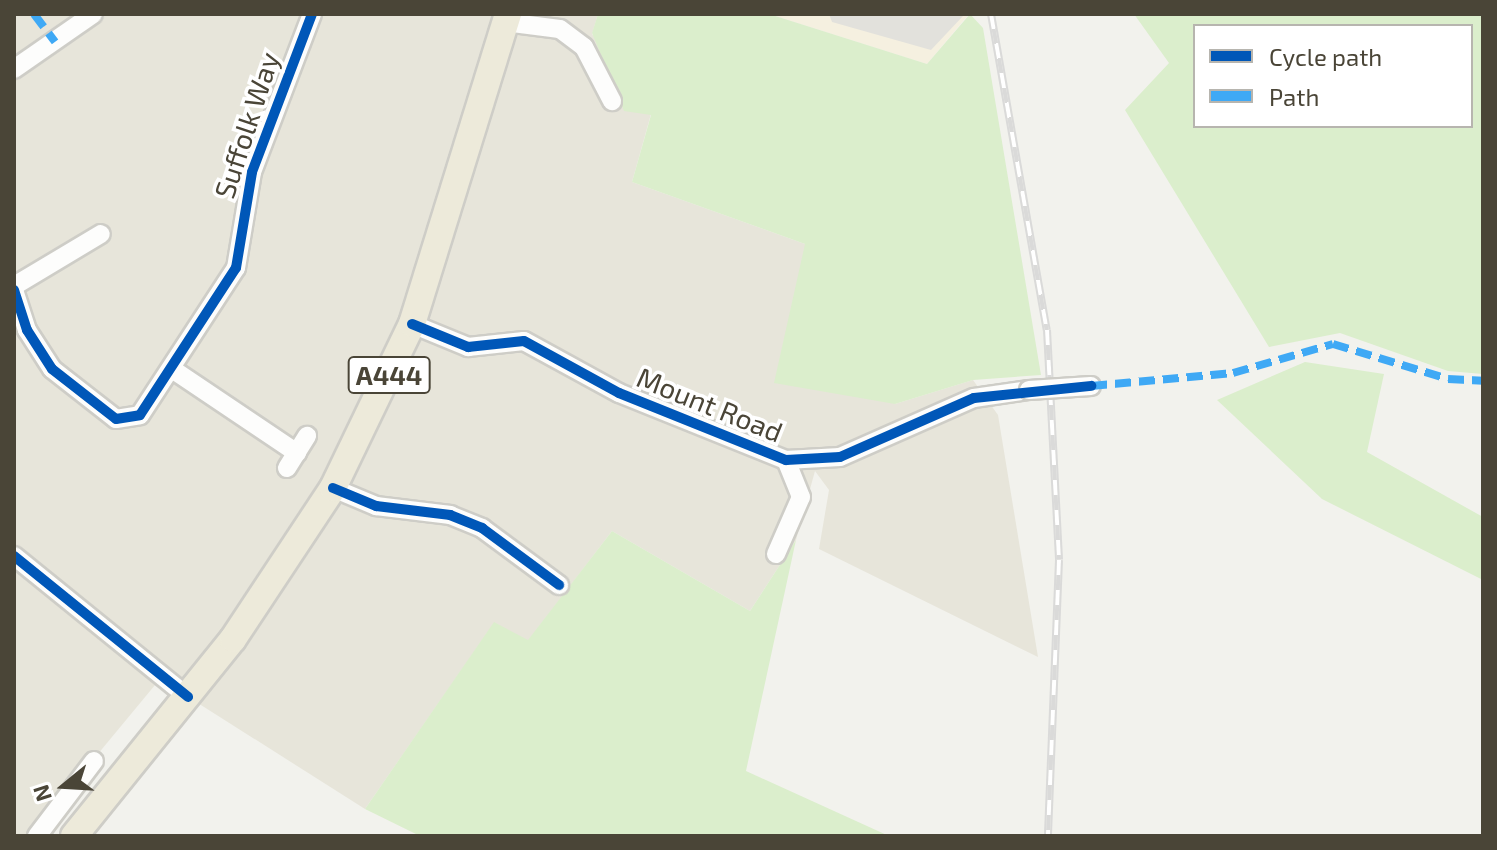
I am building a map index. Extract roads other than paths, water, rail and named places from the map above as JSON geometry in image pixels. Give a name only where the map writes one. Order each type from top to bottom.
[{"type":"highway","name":"A444","points":[[74,836],[188,697],[285,569],[333,488],[412,324],[506,18]]},
{"type":"street","points":[[14,69],[93,14]]},
{"type":"street","name":"Suffolk Way","points":[[14,288],[27,330],[52,369],[116,419],[140,415],[175,371],[236,268],[252,172],[312,14]]},
{"type":"street","points":[[506,18],[560,29],[584,47],[612,101]]},
{"type":"street","points":[[14,288],[101,234]]},
{"type":"street","name":"Mount Road","points":[[412,324],[468,347],[524,341],[619,393],[786,460],[840,457],[974,398],[1091,386]]},
{"type":"street","points":[[175,371],[292,461],[307,436]]},
{"type":"street","points":[[776,554],[801,497],[786,460]]},
{"type":"street","points":[[333,488],[376,506],[450,515],[482,528],[559,585]]},
{"type":"street","points":[[14,556],[188,697]]},
{"type":"street","points":[[37,836],[94,761]]},
{"type":"railway","points":[[991,14],[1047,330],[1059,560],[1048,836]]}]
